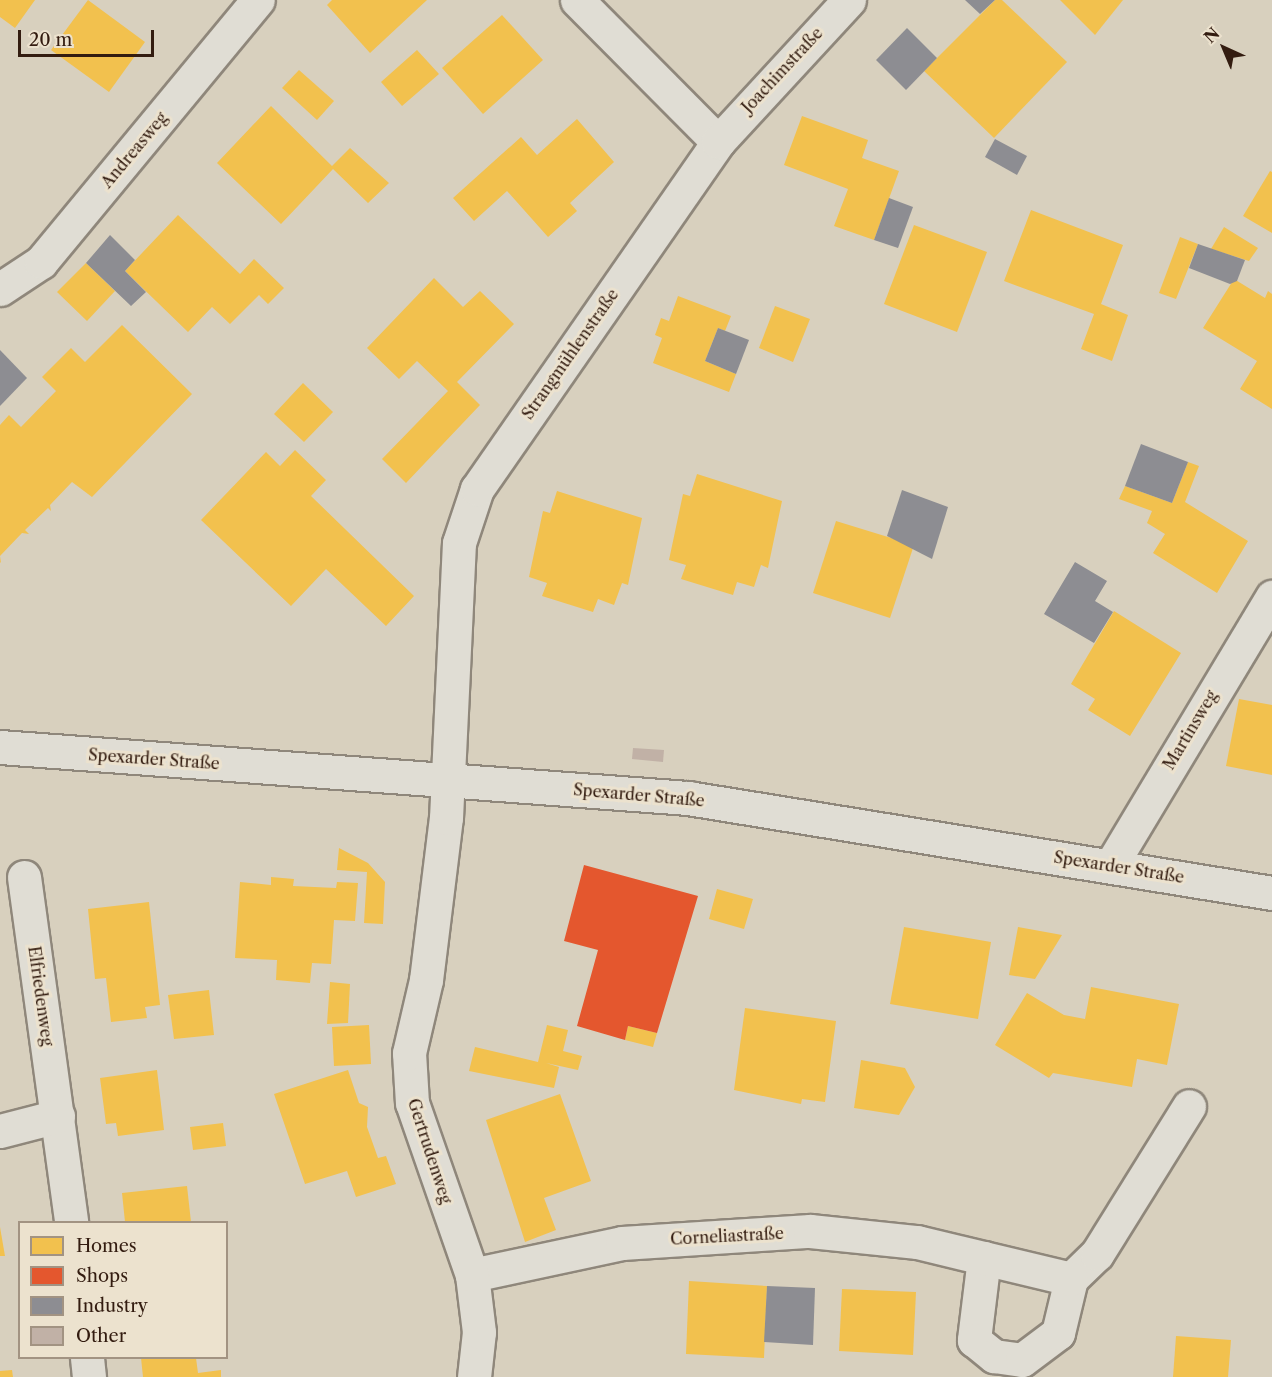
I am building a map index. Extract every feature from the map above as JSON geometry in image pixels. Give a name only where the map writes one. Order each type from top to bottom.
[{"type":"street","name":"Andreasweg","points":[[0,289],[40,262],[258,0]]},
{"type":"street","points":[[578,0],[718,142]]},
{"type":"street","name":"Joachimstraße","points":[[718,142],[849,0]]},
{"type":"street","name":"Strangmühlenstraße","points":[[449,780],[459,543],[477,489],[718,142]]},
{"type":"street","name":"Martinsweg","points":[[1111,865],[1272,597]]},
{"type":"street","name":"Spexarder Straße","points":[[0,747],[688,798],[1272,893]]},
{"type":"street","name":"Gertrudenweg","points":[[449,780],[426,980],[410,1063],[412,1103],[472,1275],[479,1332],[474,1377]]},
{"type":"street","name":"Elfriedenweg","points":[[24,877],[71,1221]]},
{"type":"street","points":[[984,1258],[974,1340],[994,1356],[1022,1360],[1058,1333],[1071,1279],[1097,1254],[1189,1106]]},
{"type":"street","points":[[0,1131],[58,1116]]},
{"type":"street","name":"Corneliastraße","points":[[472,1275],[622,1243],[810,1231],[917,1242],[1071,1279]]},
{"type":"street","points":[[87,1359],[89,1377]]},
{"type":"building: Homes","points":[[0,0],[35,0],[15,28],[0,17]]},
{"type":"building: Homes","points":[[88,0],[145,42],[109,92],[51,50]]},
{"type":"building: Homes","points":[[332,0],[427,0],[370,53],[327,5]]},
{"type":"building: Homes","points":[[995,0],[1002,0],[1067,62],[994,138],[924,71]]},
{"type":"building: Homes","points":[[1060,0],[1123,0],[1095,35]]},
{"type":"building: Homes","points":[[502,15],[543,60],[483,114],[442,68]]},
{"type":"building: Homes","points":[[417,50],[439,74],[402,106],[381,82]]},
{"type":"building: Homes","points":[[299,70],[334,101],[317,120],[282,88]]},
{"type":"building: Homes","points":[[271,106],[332,166],[350,148],[389,183],[368,203],[333,169],[281,224],[217,163]]},
{"type":"building: Homes","points":[[802,116],[868,140],[862,158],[899,171],[874,240],[834,226],[848,189],[784,165]]},
{"type":"building: Homes","points":[[577,119],[614,162],[570,203],[577,211],[548,237],[507,191],[474,221],[453,198],[521,137],[537,155]]},
{"type":"building: Homes","points":[[1270,171],[1272,172],[1272,233],[1243,216]]},
{"type":"building: Homes","points":[[1031,210],[1123,245],[1101,304],[1128,315],[1112,361],[1081,349],[1094,314],[1004,281]]},
{"type":"building: Homes","points":[[178,215],[240,274],[254,259],[284,288],[268,304],[259,295],[230,324],[212,307],[188,332],[125,271]]},
{"type":"building: Homes","points":[[914,225],[987,252],[957,332],[884,304]]},
{"type":"building: Homes","points":[[1224,227],[1258,248],[1249,261],[1211,249]]},
{"type":"building: Homes","points":[[1180,237],[1198,244],[1176,299],[1159,293]]},
{"type":"building: Homes","points":[[86,263],[115,291],[87,321],[57,292]]},
{"type":"building: Homes","points":[[434,278],[463,307],[480,291],[514,324],[457,382],[480,405],[406,483],[382,459],[448,391],[417,361],[399,379],[367,348]]},
{"type":"building: Homes","points":[[1234,279],[1265,298],[1268,291],[1272,294],[1272,409],[1240,389],[1257,361],[1203,328]]},
{"type":"building: Homes","points":[[678,296],[731,316],[725,331],[718,328],[705,361],[736,374],[729,392],[653,363],[662,338],[655,335],[661,318],[669,321]]},
{"type":"building: Homes","points":[[775,306],[810,319],[793,362],[759,348]]},
{"type":"building: Homes","points":[[122,325],[192,394],[92,497],[72,482],[50,505],[51,511],[48,508],[25,530],[29,534],[22,533],[0,556],[0,425],[9,415],[21,427],[56,391],[42,377],[71,348],[85,362]]},
{"type":"building: Homes","points":[[303,383],[333,412],[304,442],[274,414]]},
{"type":"building: Homes","points":[[295,450],[326,480],[311,496],[414,596],[386,626],[326,569],[291,606],[201,520],[266,452],[280,466]]},
{"type":"building: Homes","points":[[1188,462],[1199,466],[1185,502],[1248,541],[1217,593],[1153,553],[1165,534],[1147,523],[1152,511],[1119,499],[1125,486],[1172,503]]},
{"type":"building: Homes","points":[[697,474],[782,501],[768,568],[761,565],[754,587],[737,582],[733,595],[681,579],[686,565],[669,560],[683,494],[690,496]]},
{"type":"building: Homes","points":[[557,491],[642,518],[628,585],[622,583],[614,605],[598,599],[593,612],[542,596],[547,583],[529,577],[543,511],[550,513]]},
{"type":"building: Homes","points":[[836,521],[914,545],[890,618],[813,593]]},
{"type":"building: Homes","points":[[1114,611],[1181,653],[1130,736],[1088,710],[1095,699],[1071,684]]},
{"type":"building: Homes","points":[[1239,699],[1272,705],[1272,775],[1226,766]]},
{"type":"building: Homes","points":[[339,848],[368,863],[385,882],[383,924],[364,923],[367,872],[337,870]]},
{"type":"building: Homes","points":[[271,877],[294,879],[293,886],[336,888],[337,882],[358,883],[355,921],[334,920],[331,964],[312,963],[310,983],[276,980],[277,960],[235,958],[240,882],[271,885]]},
{"type":"building: Homes","points":[[717,889],[753,899],[744,929],[709,919]]},
{"type":"building: Homes","points":[[149,902],[160,1005],[145,1007],[147,1018],[111,1022],[106,978],[95,979],[88,909]]},
{"type":"building: Homes","points":[[904,927],[991,942],[978,1019],[890,1004]]},
{"type":"building: Homes","points":[[1018,927],[1062,935],[1035,979],[1009,975]]},
{"type":"building: Homes","points":[[330,982],[350,984],[348,1023],[327,1024]]},
{"type":"building: Homes","points":[[1091,987],[1179,1004],[1167,1065],[1137,1059],[1132,1087],[1053,1073],[1049,1078],[995,1045],[1027,993],[1064,1015],[1085,1019]]},
{"type":"building: Homes","points":[[209,990],[214,1035],[174,1039],[168,995]]},
{"type":"building: Homes","points":[[745,1008],[836,1021],[825,1102],[802,1099],[801,1104],[734,1090]]},
{"type":"building: Homes","points":[[369,1025],[371,1064],[334,1066],[332,1027]]},
{"type":"building: Homes","points":[[547,1025],[568,1030],[563,1051],[582,1056],[578,1070],[546,1063],[559,1067],[554,1088],[469,1071],[475,1047],[538,1062]]},
{"type":"building: Homes","points":[[628,1026],[657,1033],[653,1047],[625,1040]]},
{"type":"building: Homes","points":[[861,1060],[905,1068],[915,1087],[899,1115],[854,1108]]},
{"type":"building: Homes","points":[[157,1070],[164,1130],[118,1136],[116,1123],[106,1124],[100,1078]]},
{"type":"building: Homes","points":[[348,1070],[359,1103],[368,1107],[367,1127],[378,1158],[386,1156],[396,1184],[356,1197],[347,1171],[305,1184],[274,1094]]},
{"type":"building: Homes","points":[[560,1094],[591,1181],[544,1198],[556,1230],[525,1242],[486,1120]]},
{"type":"building: Homes","points":[[223,1123],[226,1146],[193,1150],[190,1127]]},
{"type":"building: Homes","points":[[187,1186],[191,1221],[125,1221],[122,1193]]},
{"type":"building: Homes","points":[[0,1227],[5,1256],[0,1256]]},
{"type":"building: Homes","points":[[689,1281],[767,1286],[764,1358],[686,1354]]},
{"type":"building: Homes","points":[[842,1289],[916,1292],[913,1355],[839,1351]]},
{"type":"building: Homes","points":[[1176,1336],[1231,1340],[1228,1377],[1173,1377]]},
{"type":"building: Homes","points":[[141,1359],[196,1359],[198,1373],[221,1370],[221,1377],[143,1377]]},
{"type":"building: Homes","points":[[12,1370],[13,1377],[0,1377],[0,1371]]},
{"type":"building: Shops","points":[[584,865],[698,896],[657,1033],[628,1026],[625,1040],[577,1026],[598,950],[564,941]]},
{"type":"building: Industry","points":[[965,0],[995,0],[980,14]]},
{"type":"building: Industry","points":[[907,28],[937,58],[906,90],[876,60]]},
{"type":"building: Industry","points":[[995,139],[1027,156],[1017,175],[985,157]]},
{"type":"building: Industry","points":[[889,198],[913,207],[898,248],[874,240]]},
{"type":"building: Industry","points":[[110,235],[135,260],[125,271],[146,292],[131,306],[86,263]]},
{"type":"building: Industry","points":[[1198,244],[1245,260],[1237,281],[1230,284],[1189,268]]},
{"type":"building: Industry","points":[[718,328],[749,340],[736,374],[705,361]]},
{"type":"building: Industry","points":[[0,350],[27,378],[0,406]]},
{"type":"building: Industry","points":[[1141,444],[1188,462],[1172,503],[1125,486]]},
{"type":"building: Industry","points":[[902,490],[948,507],[932,559],[887,536]]},
{"type":"building: Industry","points":[[1075,562],[1107,581],[1095,601],[1113,612],[1094,643],[1044,614]]},
{"type":"building: Industry","points":[[767,1286],[815,1288],[813,1345],[764,1342]]},
{"type":"building: Other","points":[[633,748],[664,750],[663,762],[632,759]]}]
